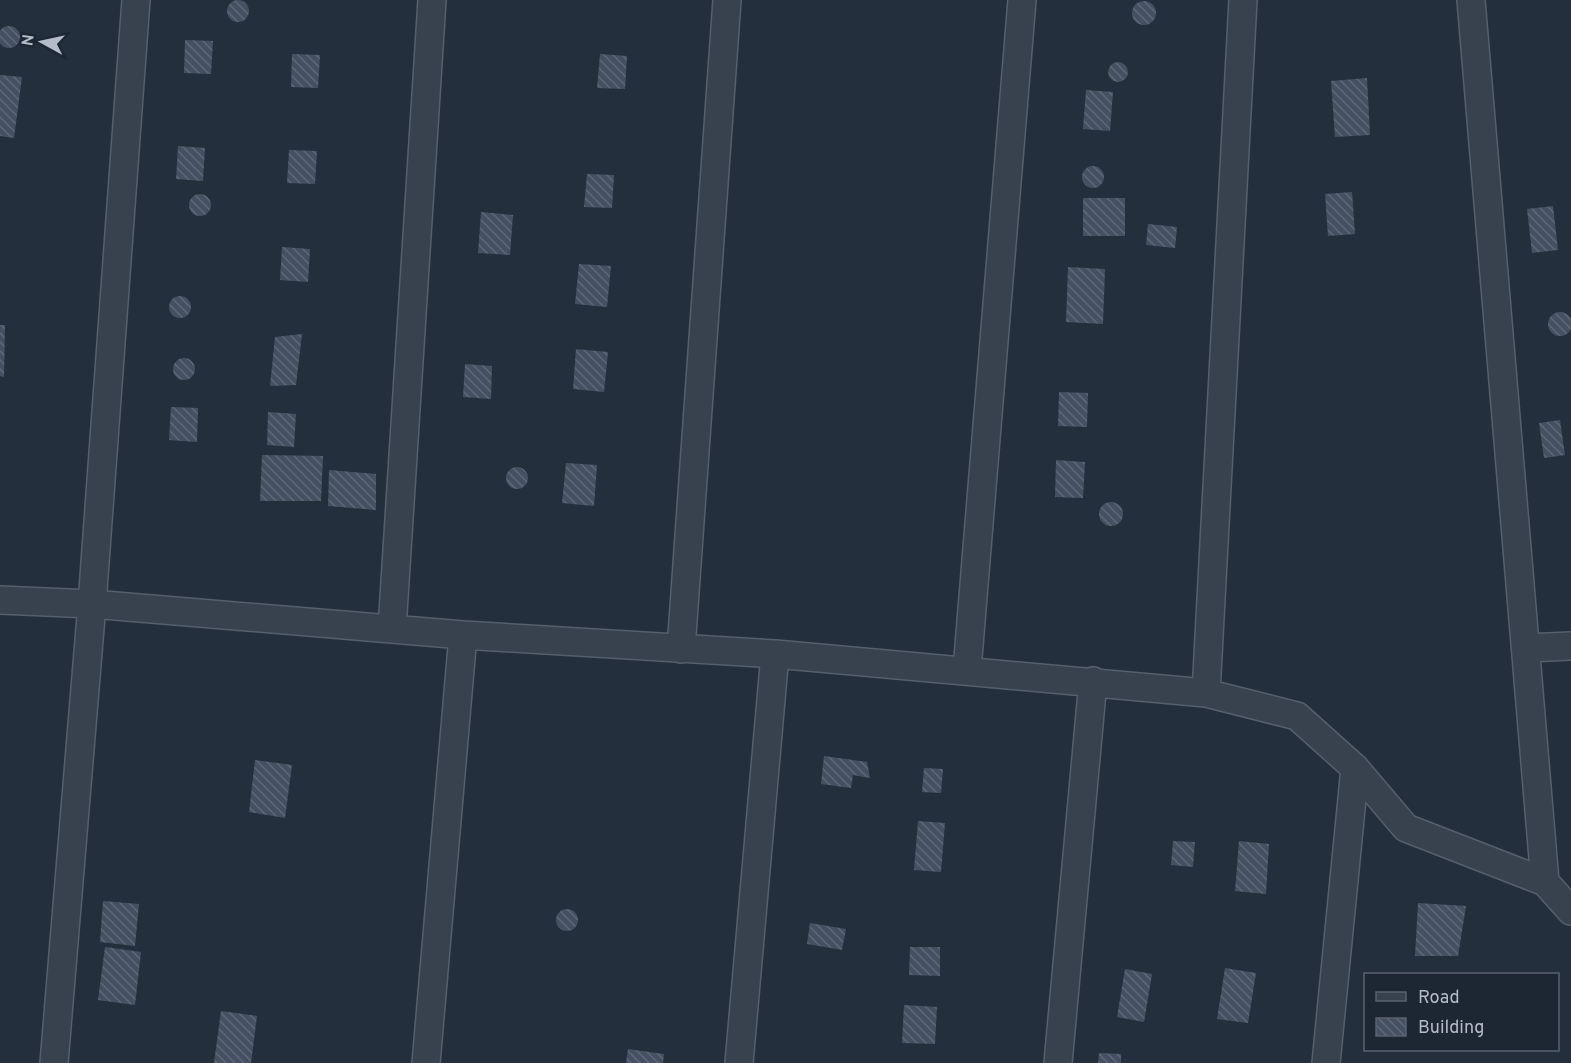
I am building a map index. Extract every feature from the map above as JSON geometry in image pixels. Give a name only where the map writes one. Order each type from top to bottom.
[{"type":"street","points":[[54,1063],[92,604],[136,0]]},
{"type":"street","points":[[392,629],[432,0]]},
{"type":"street","points":[[681,649],[727,0]]},
{"type":"street","points":[[967,670],[1022,0]]},
{"type":"street","points":[[1206,693],[1243,0]]},
{"type":"street","points":[[1471,0],[1545,882]]},
{"type":"street","points":[[0,600],[92,604],[463,635],[774,654],[1206,693],[1297,716],[1355,768],[1406,828],[1545,882],[1571,911]]},
{"type":"street","points":[[426,1063],[463,635]]},
{"type":"street","points":[[1526,648],[1571,646]]},
{"type":"street","points":[[739,1063],[774,654]]},
{"type":"street","points":[[1058,1063],[1093,681]]},
{"type":"street","points":[[1326,1063],[1355,768]]},
{"type":"building","points":[[238,0],[246,3],[249,11],[246,19],[238,22],[230,19],[227,11],[230,3]]},
{"type":"building","points":[[1144,1],[1152,5],[1156,13],[1152,21],[1144,25],[1136,21],[1132,13],[1136,5]]},
{"type":"building","points":[[9,26],[17,29],[19,33],[17,45],[9,48],[1,45],[-1,33],[1,29]]},
{"type":"building","points":[[185,40],[213,41],[211,74],[184,73]]},
{"type":"building","points":[[292,54],[320,55],[318,88],[291,87]]},
{"type":"building","points":[[600,54],[627,56],[625,89],[597,88]]},
{"type":"building","points":[[1118,62],[1125,65],[1128,72],[1125,79],[1118,82],[1111,79],[1108,72],[1111,65]]},
{"type":"building","points":[[0,75],[22,77],[14,138],[0,136]]},
{"type":"building","points":[[1367,78],[1370,135],[1335,137],[1331,81]]},
{"type":"building","points":[[1086,90],[1113,92],[1110,131],[1083,129]]},
{"type":"building","points":[[178,146],[205,148],[203,181],[176,179]]},
{"type":"building","points":[[289,150],[317,151],[315,184],[287,183]]},
{"type":"building","points":[[1093,166],[1101,169],[1104,177],[1101,185],[1093,188],[1085,185],[1082,177],[1085,169]]},
{"type":"building","points":[[587,174],[614,175],[612,208],[584,207]]},
{"type":"building","points":[[1352,192],[1355,234],[1328,236],[1325,194]]},
{"type":"building","points":[[200,194],[208,197],[211,205],[208,213],[200,216],[192,213],[189,205],[192,197]]},
{"type":"building","points":[[1083,198],[1125,198],[1125,236],[1083,236]]},
{"type":"building","points":[[1553,206],[1558,250],[1532,253],[1527,209]]},
{"type":"building","points":[[481,212],[513,215],[510,255],[478,253]]},
{"type":"building","points":[[1148,224],[1177,227],[1175,248],[1146,245]]},
{"type":"building","points":[[282,247],[310,249],[308,282],[280,280]]},
{"type":"building","points":[[579,264],[611,266],[607,307],[575,304]]},
{"type":"building","points":[[1068,267],[1105,269],[1103,324],[1066,322]]},
{"type":"building","points":[[180,296],[188,299],[191,307],[188,315],[180,318],[172,315],[169,307],[172,299]]},
{"type":"building","points":[[1555,312],[1565,312],[1572,319],[1572,329],[1565,336],[1555,336],[1548,329],[1548,319]]},
{"type":"building","points":[[0,325],[5,325],[4,377],[0,376]]},
{"type":"building","points":[[302,334],[296,385],[270,386],[275,337]]},
{"type":"building","points":[[576,349],[608,352],[604,392],[573,389]]},
{"type":"building","points":[[184,358],[192,361],[195,369],[192,377],[184,380],[176,377],[173,369],[176,361]]},
{"type":"building","points":[[465,364],[492,366],[491,399],[463,397]]},
{"type":"building","points":[[1059,392],[1088,393],[1087,427],[1058,426]]},
{"type":"building","points":[[171,407],[198,408],[197,442],[169,440]]},
{"type":"building","points":[[268,412],[296,414],[294,447],[267,445]]},
{"type":"building","points":[[1560,420],[1565,455],[1544,458],[1539,423]]},
{"type":"building","points":[[262,455],[323,456],[321,501],[260,501]]},
{"type":"building","points":[[1056,460],[1085,462],[1083,498],[1055,497]]},
{"type":"building","points":[[566,463],[597,465],[594,506],[562,503]]},
{"type":"building","points":[[517,467],[525,470],[528,478],[525,486],[517,489],[509,486],[506,478],[509,470]]},
{"type":"building","points":[[329,470],[376,474],[376,510],[328,506]]},
{"type":"building","points":[[1111,502],[1120,505],[1123,514],[1120,523],[1111,526],[1102,523],[1099,514],[1102,505]]},
{"type":"building","points":[[824,756],[867,762],[870,778],[853,775],[851,788],[821,784]]},
{"type":"building","points":[[255,760],[292,765],[285,818],[249,812]]},
{"type":"building","points":[[924,768],[943,769],[941,793],[922,792]]},
{"type":"building","points":[[918,821],[945,823],[941,872],[914,870]]},
{"type":"building","points":[[1173,841],[1195,842],[1193,867],[1171,865]]},
{"type":"building","points":[[1239,841],[1269,844],[1266,894],[1235,891]]},
{"type":"building","points":[[103,901],[139,904],[135,946],[100,942]]},
{"type":"building","points":[[1418,903],[1466,906],[1458,956],[1415,956]]},
{"type":"building","points":[[567,909],[575,912],[578,920],[575,928],[567,931],[559,928],[556,920],[559,912]]},
{"type":"building","points":[[810,923],[846,929],[842,950],[807,944]]},
{"type":"building","points":[[105,947],[141,952],[135,1005],[98,1000]]},
{"type":"building","points":[[910,947],[940,947],[940,976],[909,975]]},
{"type":"building","points":[[1225,968],[1256,973],[1248,1023],[1217,1019]]},
{"type":"building","points":[[1125,969],[1152,974],[1144,1022],[1117,1017]]},
{"type":"building","points":[[904,1005],[937,1007],[935,1044],[902,1043]]},
{"type":"building","points":[[221,1011],[257,1016],[251,1063],[214,1063]]},
{"type":"building","points":[[628,1049],[664,1054],[663,1063],[626,1063]]},
{"type":"building","points":[[1099,1053],[1121,1054],[1121,1063],[1098,1063]]}]
